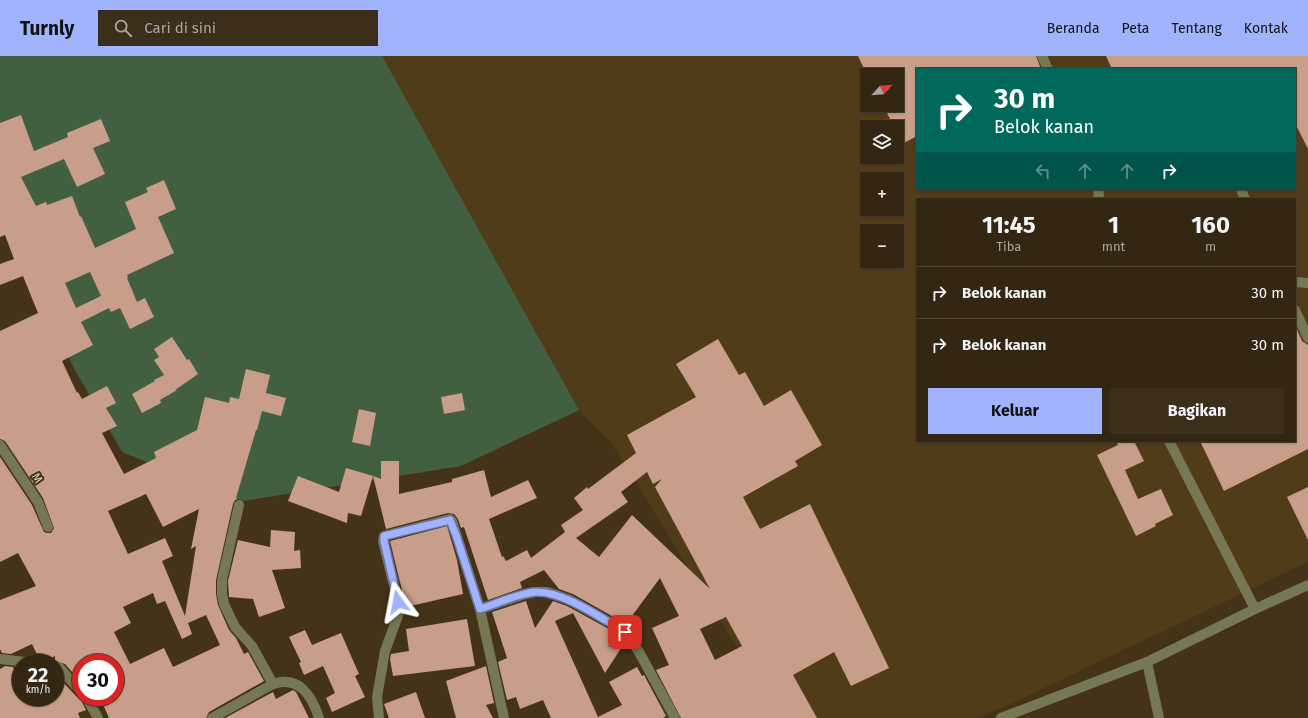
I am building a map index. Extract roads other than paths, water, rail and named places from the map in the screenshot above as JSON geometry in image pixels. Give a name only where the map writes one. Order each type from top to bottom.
[{"type":"street","points":[[1042,56],[1048,68]]},
{"type":"street","points":[[1296,282],[1308,283]]},
{"type":"street","points":[[1296,312],[1308,338]]},
{"type":"street","points":[[1170,442],[1255,609]]},
{"type":"street","name":"M","points":[[0,445],[38,502],[48,527]]},
{"type":"street","points":[[239,505],[222,580],[222,594],[224,604],[235,627],[252,646],[272,684]]},
{"type":"street","points":[[379,718],[377,697],[385,650],[400,610],[384,536],[450,520],[480,609],[504,718]]},
{"type":"street","points":[[1001,718],[1147,662],[1255,609],[1308,585]]},
{"type":"street","points":[[480,609],[524,594],[535,592],[547,592],[570,600],[625,632],[646,665],[674,718]]},
{"type":"street","points":[[0,658],[12,660]]},
{"type":"street","points":[[1147,662],[1159,718]]},
{"type":"street","points":[[64,673],[72,682]]},
{"type":"street","points":[[212,718],[272,684],[279,682],[290,682],[303,688],[315,707],[319,718]]},
{"type":"street","points":[[91,706],[98,718]]}]
